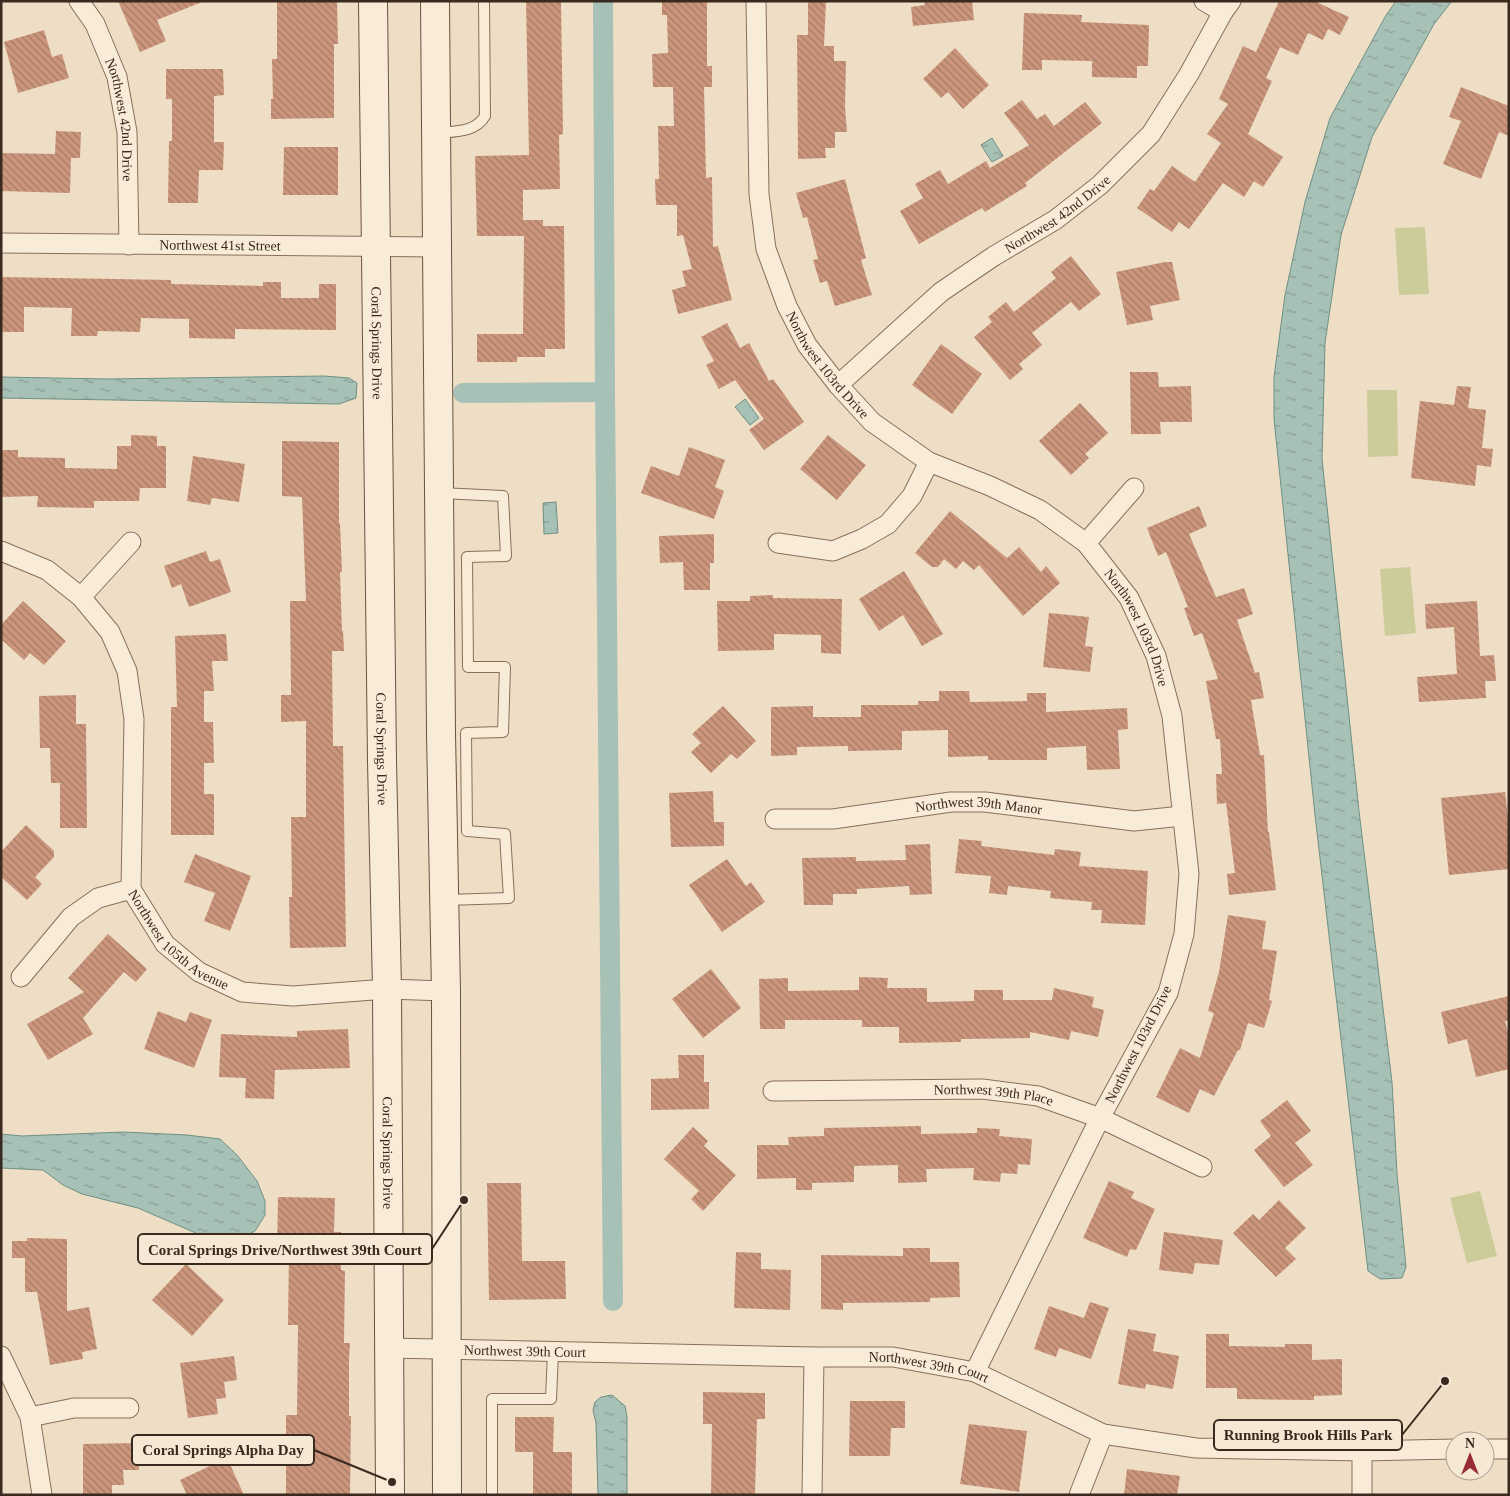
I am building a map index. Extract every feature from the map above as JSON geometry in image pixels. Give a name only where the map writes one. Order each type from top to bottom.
[{"type":"main road","name":"Coral Springs Drive","points":[[373,1],[382,761],[387,989],[390,1495]]},
{"type":"main road","points":[[435,1],[439,493],[454,733],[444,900],[446,991],[447,1495]]},
{"type":"street","name":"Northwest 42nd Drive","points":[[79,1],[95,24],[117,77],[127,132],[129,245]]},
{"type":"street","name":"Northwest 103rd Drive","points":[[756,1],[758,194],[766,249],[787,306],[807,345],[838,386],[872,422],[929,462],[990,486],[1040,510],[1086,544],[1129,598],[1156,656],[1172,716],[1189,874],[1184,934],[1168,993],[1100,1118],[975,1372]]},
{"type":"street","points":[[1204,1],[1227,7]]},
{"type":"street","name":"Northwest 42nd Drive","points":[[838,386],[941,292],[994,256],[1055,220],[1100,185],[1151,134],[1189,74],[1227,7]]},
{"type":"street","name":"Northwest 41st Street","points":[[1,243],[437,247]]},
{"type":"street","points":[[778,544],[833,551],[862,539],[888,524],[912,496],[929,462]]},
{"type":"street","points":[[1086,544],[1134,488]]},
{"type":"street","points":[[81,597],[131,542]]},
{"type":"street","name":"Northwest 105th Avenue","points":[[1,551],[47,570],[81,597],[110,632],[127,671],[134,718],[131,889],[165,944],[199,972],[242,992],[293,996],[387,989],[446,991]]},
{"type":"street","name":"Northwest 39th Manor","points":[[775,819],[833,819],[951,802],[985,802],[1134,821],[1182,816]]},
{"type":"street","points":[[21,977],[71,917],[98,898],[131,889]]},
{"type":"street","name":"Northwest 39th Place","points":[[773,1091],[982,1089],[1038,1096],[1100,1118],[1202,1167]]},
{"type":"street","name":"Northwest 39th Court","points":[[389,1348],[893,1357],[975,1372],[1102,1434],[1196,1448],[1362,1451],[1445,1449]]},
{"type":"street","points":[[1,1356],[30,1417],[42,1495]]},
{"type":"street","points":[[812,1495],[814,1357]]},
{"type":"street","points":[[30,1417],[74,1408],[129,1408]]},
{"type":"street","points":[[1079,1495],[1102,1434]]},
{"type":"street","points":[[1495,1449],[1509,1449]]},
{"type":"street","points":[[1362,1451],[1362,1495]]},
{"type":"lane","points":[[436,133],[466,130],[480,124],[485,116],[484,1]]},
{"type":"lane","points":[[439,493],[503,496],[506,556],[467,557],[468,667],[504,667],[503,732],[454,733],[467,831],[505,834],[509,898],[444,900]]},
{"type":"lane","points":[[492,1495],[492,1399],[551,1399],[553,1352]]},
{"type":"green space","points":[[1425,227],[1429,294],[1399,295],[1395,228]]},
{"type":"green space","points":[[1367,390],[1397,390],[1398,456],[1368,457]]},
{"type":"green space","points":[[1410,567],[1416,633],[1385,636],[1380,569]]},
{"type":"green space","points":[[1480,1191],[1497,1256],[1467,1263],[1450,1198]]},
{"type":"water","points":[[1396,1],[1452,1],[1434,24],[1372,137],[1341,235],[1325,343],[1322,459],[1359,811],[1392,1082],[1397,1174],[1406,1267],[1402,1278],[1380,1279],[1368,1271],[1315,815],[1274,419],[1274,377],[1285,295],[1305,202],[1330,118],[1385,17]]},
{"type":"water","points":[[992,138],[1003,156],[992,162],[981,145]]},
{"type":"water","points":[[324,376],[349,378],[357,383],[356,398],[339,404],[1,398],[1,377],[107,379]]},
{"type":"water","points":[[745,399],[759,418],[750,425],[735,407]]},
{"type":"water","points":[[556,502],[558,533],[544,534],[543,503]]},
{"type":"water","points":[[123,1132],[187,1135],[220,1139],[237,1155],[257,1181],[265,1201],[265,1215],[255,1231],[242,1238],[220,1238],[198,1234],[138,1208],[82,1194],[63,1185],[43,1170],[1,1168],[1,1134],[22,1136]]},
{"type":"water","points":[[612,1395],[625,1406],[627,1417],[627,1495],[598,1495],[596,1423],[593,1410],[595,1402],[601,1397]]},
{"type":"building","points":[[118,1],[202,2],[157,20],[166,41],[140,52]]},
{"type":"building","points":[[277,1],[337,1],[338,44],[334,44],[334,118],[271,119],[271,99],[273,99],[272,59],[277,59]]},
{"type":"building","points":[[526,1],[561,1],[563,134],[559,135],[560,189],[523,190],[523,220],[543,220],[543,226],[564,226],[565,349],[545,349],[545,357],[517,357],[517,362],[477,362],[477,334],[523,334],[524,236],[477,236],[475,156],[529,155]]},
{"type":"building","points":[[662,1],[707,1],[707,66],[712,66],[712,87],[704,87],[706,178],[712,177],[713,247],[718,246],[732,300],[678,314],[672,290],[686,286],[682,271],[692,269],[683,235],[677,236],[677,205],[656,205],[655,179],[659,179],[658,126],[674,126],[673,87],[653,87],[652,54],[668,53],[667,15],[662,15]]},
{"type":"building","points":[[808,1],[826,1],[824,46],[834,46],[834,61],[846,61],[845,107],[847,132],[835,132],[835,148],[825,148],[826,158],[798,159],[797,35],[808,35]]},
{"type":"building","points":[[924,1],[972,1],[974,20],[913,26],[911,7],[925,5]]},
{"type":"building","points":[[1279,1],[1314,1],[1349,17],[1340,35],[1328,29],[1323,40],[1308,33],[1298,55],[1280,47],[1266,78],[1272,81],[1248,134],[1283,157],[1263,187],[1254,181],[1244,197],[1223,183],[1189,229],[1179,222],[1172,232],[1137,208],[1150,189],[1154,191],[1172,166],[1195,182],[1221,143],[1207,134],[1228,104],[1219,99],[1243,46],[1256,52]]},
{"type":"building","points":[[1024,13],[1082,15],[1081,22],[1149,25],[1148,66],[1137,66],[1137,78],[1092,77],[1092,61],[1042,60],[1042,70],[1022,70]]},
{"type":"building","points":[[44,30],[52,57],[62,54],[69,78],[18,93],[4,42]]},
{"type":"building","points":[[955,48],[989,85],[963,109],[948,92],[941,98],[923,79]]},
{"type":"building","points":[[166,69],[223,69],[224,95],[214,96],[214,142],[224,142],[223,170],[199,170],[198,203],[168,203],[169,141],[172,141],[172,99],[166,99]]},
{"type":"building","points":[[1461,87],[1509,106],[1509,136],[1499,132],[1481,179],[1443,164],[1461,121],[1449,117]]},
{"type":"building","points":[[1022,100],[1037,119],[1045,114],[1054,126],[1085,102],[1102,123],[1025,183],[1027,186],[985,212],[982,208],[919,244],[900,211],[923,198],[915,184],[940,170],[948,184],[986,161],[990,168],[1029,145],[1004,113]]},
{"type":"building","points":[[56,131],[81,132],[80,158],[71,158],[70,193],[1,191],[1,153],[55,154]]},
{"type":"building","points":[[284,147],[338,147],[338,195],[283,195]]},
{"type":"building","points":[[845,179],[866,258],[861,260],[872,295],[835,306],[827,281],[820,283],[813,260],[818,259],[807,217],[803,218],[796,193]]},
{"type":"building","points":[[1071,256],[1101,294],[1079,311],[1071,302],[1032,333],[1042,345],[1019,364],[1023,369],[1010,380],[974,337],[992,322],[988,317],[1006,302],[1014,312],[1056,278],[1051,272]]},
{"type":"building","points":[[1172,262],[1180,300],[1150,306],[1153,320],[1127,325],[1116,272]]},
{"type":"building","points":[[1,277],[171,280],[171,284],[263,286],[263,282],[281,282],[281,298],[319,298],[319,284],[336,284],[336,330],[235,329],[235,339],[189,338],[189,319],[141,318],[140,332],[98,331],[97,336],[71,336],[72,308],[24,307],[24,332],[1,332]]},
{"type":"building","points":[[727,323],[740,348],[749,343],[769,381],[773,379],[804,422],[764,450],[749,430],[764,419],[735,380],[719,389],[706,365],[714,361],[701,337]]},
{"type":"building","points":[[941,344],[982,374],[952,414],[912,385]]},
{"type":"building","points":[[1130,372],[1158,372],[1159,387],[1191,386],[1192,422],[1160,422],[1161,434],[1131,434]]},
{"type":"building","points":[[1457,386],[1471,387],[1468,408],[1486,410],[1482,448],[1493,449],[1491,467],[1477,465],[1475,486],[1411,478],[1420,401],[1454,405]]},
{"type":"building","points":[[1080,403],[1108,433],[1085,454],[1089,458],[1071,475],[1039,441]]},
{"type":"building","points":[[131,435],[157,436],[157,446],[166,446],[166,488],[140,488],[139,501],[94,501],[94,508],[37,507],[38,496],[1,497],[1,450],[18,450],[18,457],[65,458],[65,468],[117,469],[117,446],[131,446]]},
{"type":"building","points":[[828,435],[866,465],[837,500],[800,469]]},
{"type":"building","points":[[282,441],[339,442],[339,523],[342,572],[340,572],[344,651],[332,651],[333,746],[343,746],[346,947],[290,948],[289,897],[292,897],[291,817],[306,817],[306,721],[281,722],[281,695],[291,695],[290,601],[306,601],[302,497],[282,496]]},
{"type":"building","points":[[689,447],[725,460],[715,487],[724,491],[714,519],[641,493],[651,466],[679,476]]},
{"type":"building","points":[[193,456],[245,464],[239,502],[212,498],[210,505],[187,501]]},
{"type":"building","points":[[1199,506],[1207,526],[1189,534],[1216,597],[1244,588],[1253,614],[1237,620],[1255,673],[1259,672],[1264,698],[1251,700],[1260,755],[1264,755],[1268,832],[1276,890],[1229,895],[1227,874],[1235,873],[1226,803],[1217,804],[1216,774],[1222,774],[1220,739],[1216,739],[1206,681],[1218,679],[1202,633],[1194,636],[1184,608],[1188,607],[1166,552],[1158,556],[1147,528]]},
{"type":"building","points":[[950,511],[1007,558],[1019,547],[1041,572],[1046,566],[1060,583],[1023,616],[979,565],[974,570],[963,561],[956,569],[944,559],[938,567],[932,567],[915,553]]},
{"type":"building","points":[[714,534],[714,563],[710,563],[710,590],[684,590],[683,562],[660,563],[659,536]]},
{"type":"building","points":[[206,551],[210,562],[220,559],[231,592],[189,607],[181,584],[172,588],[164,566]]},
{"type":"building","points":[[904,571],[943,634],[922,646],[903,615],[879,631],[859,599]]},
{"type":"building","points":[[773,595],[773,598],[842,599],[841,654],[821,653],[821,635],[774,634],[774,650],[718,651],[717,601],[750,601],[750,596]]},
{"type":"building","points":[[23,601],[66,641],[44,665],[30,653],[24,660],[1,639],[1,625]]},
{"type":"building","points":[[1477,601],[1480,656],[1494,655],[1496,681],[1485,681],[1486,698],[1419,702],[1417,677],[1457,674],[1454,627],[1426,629],[1425,604]]},
{"type":"building","points":[[1049,613],[1089,617],[1085,646],[1093,647],[1090,672],[1043,667]]},
{"type":"building","points":[[226,634],[228,661],[212,661],[214,691],[204,691],[204,722],[213,722],[214,763],[204,763],[204,794],[214,794],[214,835],[171,835],[171,707],[177,707],[175,636]]},
{"type":"building","points":[[939,691],[969,691],[970,702],[1027,701],[1027,693],[1046,693],[1046,712],[1127,708],[1128,729],[1118,730],[1120,769],[1087,770],[1086,746],[1047,748],[1047,760],[988,760],[988,756],[948,757],[948,730],[902,731],[902,750],[848,751],[848,746],[797,747],[797,755],[771,756],[771,707],[813,706],[813,717],[861,717],[861,705],[918,705],[918,701],[939,701]]},
{"type":"building","points":[[76,695],[76,724],[86,724],[87,828],[60,828],[60,783],[51,783],[50,748],[40,748],[39,696]]},
{"type":"building","points":[[723,706],[756,741],[737,759],[731,754],[711,773],[691,752],[701,743],[692,734]]},
{"type":"building","points":[[713,791],[714,822],[724,822],[724,846],[671,847],[669,793]]},
{"type":"building","points":[[1505,792],[1509,827],[1509,869],[1449,875],[1441,798]]},
{"type":"building","points":[[26,825],[54,851],[54,857],[35,877],[42,884],[27,900],[1,877],[1,852]]},
{"type":"building","points":[[959,839],[982,841],[981,846],[1054,855],[1055,849],[1081,852],[1079,866],[1148,871],[1145,925],[1101,923],[1102,910],[1091,910],[1092,902],[1050,898],[1051,891],[1008,886],[1007,895],[989,893],[991,876],[955,873]]},
{"type":"building","points":[[930,844],[932,894],[910,895],[909,886],[857,889],[857,894],[833,894],[833,905],[804,905],[802,858],[856,857],[856,861],[906,860],[905,845]]},
{"type":"building","points":[[195,854],[251,876],[230,931],[204,921],[215,893],[184,882]]},
{"type":"building","points":[[727,859],[746,886],[751,882],[765,902],[722,932],[689,885]]},
{"type":"building","points":[[1228,915],[1266,921],[1262,949],[1277,951],[1269,1000],[1272,1001],[1264,1028],[1248,1023],[1240,1050],[1238,1050],[1214,1096],[1200,1089],[1189,1113],[1156,1097],[1180,1048],[1200,1058],[1214,1013],[1208,1011],[1219,972]]},
{"type":"building","points":[[108,934],[147,969],[136,982],[124,972],[83,1018],[93,1034],[48,1060],[27,1024],[84,992],[68,978]]},
{"type":"building","points":[[711,969],[741,1008],[703,1038],[672,999]]},
{"type":"building","points":[[859,977],[888,978],[887,988],[927,988],[927,1002],[974,1001],[974,990],[1003,990],[1003,1000],[1052,1000],[1054,988],[1094,997],[1092,1007],[1104,1010],[1098,1037],[1071,1031],[1069,1040],[1030,1032],[1030,1038],[961,1039],[961,1042],[899,1043],[899,1027],[862,1027],[862,1020],[785,1020],[785,1029],[760,1029],[759,979],[788,978],[788,991],[859,990]]},
{"type":"building","points":[[1509,996],[1509,1021],[1505,1021],[1509,1036],[1509,1069],[1476,1077],[1467,1039],[1448,1044],[1441,1012]]},
{"type":"building","points":[[158,1011],[186,1022],[190,1012],[212,1020],[194,1068],[144,1049]]},
{"type":"building","points":[[348,1029],[350,1068],[275,1070],[274,1099],[245,1098],[246,1078],[219,1077],[221,1034],[297,1037],[297,1031]]},
{"type":"building","points":[[678,1055],[704,1055],[704,1082],[709,1082],[709,1109],[651,1110],[651,1079],[679,1078]]},
{"type":"building","points":[[1287,1100],[1311,1131],[1295,1143],[1313,1165],[1284,1187],[1254,1150],[1271,1136],[1260,1121]]},
{"type":"building","points":[[921,1126],[921,1134],[977,1133],[977,1128],[1000,1129],[999,1136],[1032,1139],[1030,1165],[1018,1164],[1017,1174],[1001,1173],[1000,1182],[973,1180],[974,1168],[926,1169],[927,1182],[898,1183],[898,1165],[854,1166],[854,1182],[812,1183],[812,1190],[796,1190],[796,1178],[757,1179],[757,1145],[789,1145],[788,1137],[824,1136],[824,1128]]},
{"type":"building","points":[[693,1127],[708,1141],[704,1146],[736,1175],[703,1211],[691,1199],[699,1191],[664,1159]]},
{"type":"building","points":[[1109,1181],[1134,1192],[1131,1198],[1155,1209],[1136,1250],[1130,1249],[1127,1257],[1083,1238]]},
{"type":"building","points":[[487,1183],[521,1183],[522,1261],[565,1261],[566,1299],[489,1300]]},
{"type":"building","points":[[278,1197],[335,1198],[334,1232],[341,1232],[341,1270],[345,1271],[344,1343],[350,1343],[350,1495],[286,1495],[286,1415],[297,1415],[298,1325],[288,1325],[289,1252],[277,1252]]},
{"type":"building","points":[[1279,1200],[1306,1228],[1285,1248],[1296,1259],[1276,1277],[1233,1233],[1253,1214],[1259,1220]]},
{"type":"building","points":[[1164,1232],[1223,1240],[1219,1265],[1195,1263],[1193,1274],[1159,1270]]},
{"type":"building","points":[[27,1238],[67,1239],[67,1311],[89,1307],[97,1349],[82,1352],[83,1359],[50,1365],[37,1292],[25,1292],[25,1258],[12,1258],[12,1241],[27,1241]]},
{"type":"building","points":[[903,1248],[930,1248],[930,1262],[959,1262],[960,1297],[930,1298],[930,1302],[843,1303],[843,1310],[821,1309],[821,1255],[903,1256]]},
{"type":"building","points":[[736,1252],[761,1253],[761,1269],[791,1270],[790,1310],[734,1308]]},
{"type":"building","points":[[186,1264],[224,1300],[192,1336],[152,1300]]},
{"type":"building","points":[[1090,1302],[1109,1308],[1091,1359],[1059,1348],[1056,1357],[1034,1349],[1049,1306],[1084,1318]]},
{"type":"building","points":[[1128,1329],[1156,1334],[1153,1351],[1179,1356],[1173,1389],[1146,1384],[1145,1389],[1118,1384]]},
{"type":"building","points":[[1206,1334],[1229,1334],[1229,1346],[1285,1347],[1285,1344],[1312,1344],[1312,1360],[1342,1359],[1342,1395],[1314,1396],[1314,1400],[1237,1399],[1237,1388],[1206,1388]]},
{"type":"building","points":[[234,1356],[237,1380],[224,1382],[226,1398],[216,1399],[218,1414],[188,1418],[180,1363]]},
{"type":"building","points":[[703,1392],[765,1393],[765,1419],[757,1419],[755,1495],[711,1495],[712,1424],[703,1424]]},
{"type":"building","points":[[850,1401],[905,1401],[905,1428],[891,1428],[890,1456],[849,1456]]},
{"type":"building","points":[[515,1417],[554,1417],[553,1452],[572,1452],[572,1495],[533,1495],[533,1452],[515,1452]]},
{"type":"building","points":[[969,1424],[1027,1431],[1019,1492],[960,1484]]},
{"type":"building","points":[[138,1443],[139,1470],[123,1470],[124,1485],[112,1485],[112,1495],[83,1495],[83,1444]]},
{"type":"building","points":[[227,1458],[244,1495],[187,1495],[180,1480]]},
{"type":"building","points":[[1127,1469],[1180,1476],[1177,1495],[1124,1495]]},
{"type":"waterway","points":[[603,1],[613,1301]]},
{"type":"waterway","points":[[463,393],[605,392]]},
{"type":"place","name":"Coral Springs Drive/Northwest 39th Court","points":[[464,1200]]},
{"type":"place","name":"Running Brook Hills Park","points":[[1445,1381]]},
{"type":"place","name":"Coral Springs Alpha Day","points":[[392,1482]]}]
